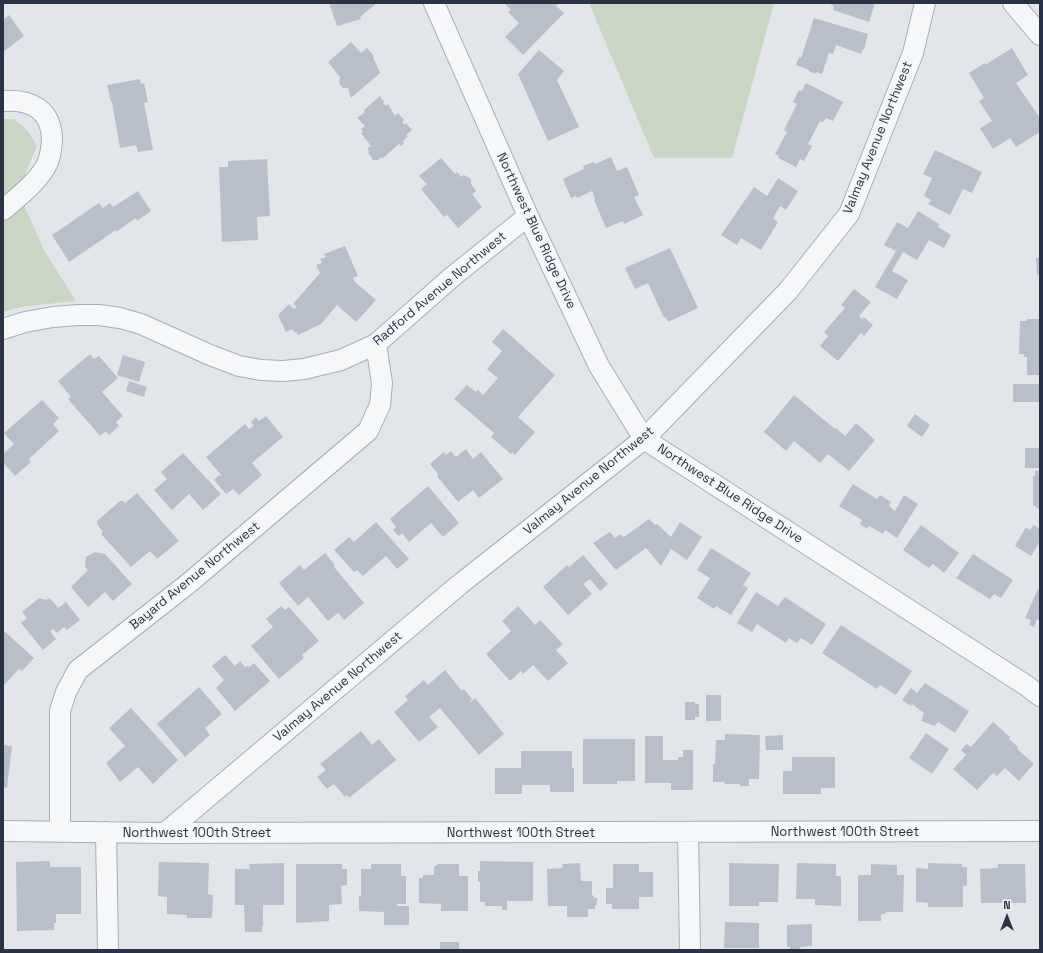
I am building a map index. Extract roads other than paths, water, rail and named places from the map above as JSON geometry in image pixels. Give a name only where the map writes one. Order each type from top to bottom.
[{"type":"street","name":"Northwest Blue Ridge Drive","points":[[434,3],[528,216],[599,366],[644,439],[1027,686],[1040,696]]},
{"type":"street","name":"Valmay Avenue Northwest","points":[[165,833],[460,585],[644,439],[788,291],[849,214],[913,53],[925,3]]},
{"type":"street","points":[[1013,3],[1040,35]]},
{"type":"street","points":[[3,101],[24,102],[36,106],[43,111],[48,120],[52,138],[50,158],[45,168],[25,190],[3,210]]},
{"type":"street","name":"Radford Avenue Northwest","points":[[3,329],[25,322],[53,317],[99,315],[120,318],[141,324],[238,366],[261,370],[283,371],[304,369],[341,360],[376,344],[452,277],[528,216]]},
{"type":"street","name":"Bayard Avenue Northwest","points":[[60,832],[60,711],[66,692],[78,670],[189,583],[368,431],[380,405],[382,382],[376,344]]},
{"type":"street","name":"Northwest 100th Street","points":[[3,831],[165,833],[1040,831]]},
{"type":"street","points":[[106,832],[108,950]]},
{"type":"street","points":[[688,832],[690,950]]}]
